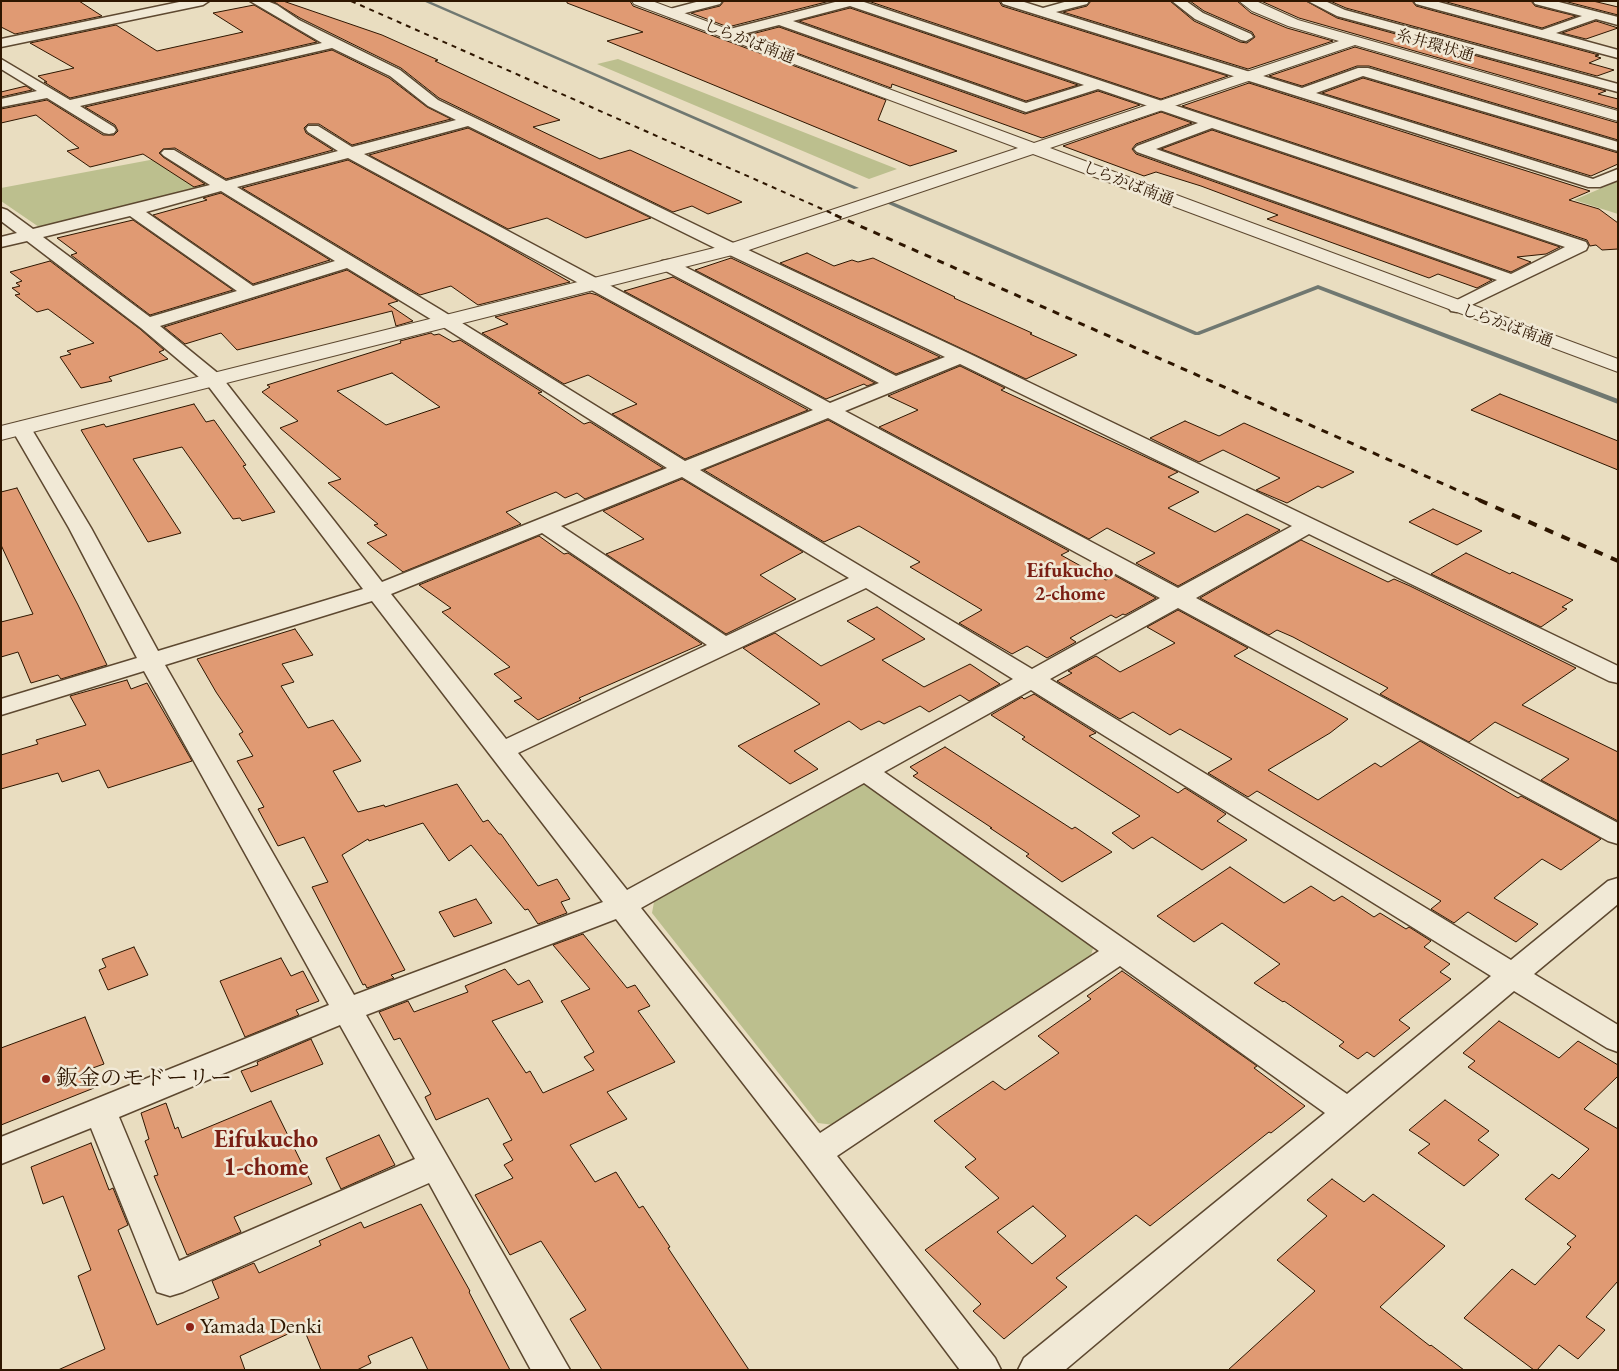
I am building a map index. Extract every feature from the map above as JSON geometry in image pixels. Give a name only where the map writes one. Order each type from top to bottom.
[{"type":"street","points":[[1,44],[203,1]]},
{"type":"street","points":[[256,1],[273,8],[294,23],[395,74],[433,103],[469,121],[1618,676]]},
{"type":"street","name":"しらかば南通","points":[[639,1],[1618,366]]},
{"type":"street","points":[[670,13],[716,1]]},
{"type":"street","points":[[1007,1],[1594,184],[1618,174]]},
{"type":"street","points":[[1043,12],[1083,1]]},
{"type":"street","points":[[1178,1],[1198,16],[1221,28],[1246,37],[1228,43]]},
{"type":"street","name":"糸井環状通","points":[[1246,1],[1280,19],[1618,116]]},
{"type":"street","points":[[1314,1],[1341,13],[1618,88]]},
{"type":"street","points":[[1420,1],[1618,54]]},
{"type":"street","points":[[1539,1],[1618,21]]},
{"type":"street","points":[[727,34],[851,2],[1580,246],[1457,307]]},
{"type":"street","points":[[1525,40],[1596,16]]},
{"type":"street","points":[[781,21],[1026,108],[1097,85]]},
{"type":"street","points":[[588,281],[668,265],[727,247],[1346,39]]},
{"type":"street","points":[[69,104],[334,44]]},
{"type":"street","points":[[1450,68],[1507,47]]},
{"type":"street","points":[[1184,57],[1211,48]]},
{"type":"street","points":[[1,63],[109,130]]},
{"type":"street","points":[[1302,93],[1363,71],[1618,147]]},
{"type":"street","points":[[1,103],[50,93]]},
{"type":"street","points":[[1,242],[32,236],[226,186],[469,121]]},
{"type":"street","points":[[1211,123],[1142,148],[1512,280]]},
{"type":"street","points":[[312,130],[588,281],[1618,835]]},
{"type":"street","points":[[169,153],[226,186],[682,468],[1031,679],[1618,1040]]},
{"type":"street","points":[[132,210],[250,292]]},
{"type":"street","points":[[1,213],[147,324],[209,376],[816,1153],[982,1370]]},
{"type":"street","points":[[551,1370],[151,661],[80,528],[8,427],[727,247]]},
{"type":"street","points":[[147,324],[349,262]]},
{"type":"street","points":[[668,265],[896,384]]},
{"type":"street","points":[[1,707],[378,592],[961,357]]},
{"type":"street","points":[[544,525],[723,645]]},
{"type":"street","points":[[1,1151],[347,1010],[623,905],[1308,526]]},
{"type":"street","points":[[501,750],[867,579]]},
{"type":"street","points":[[864,771],[1348,1112]]},
{"type":"street","points":[[1037,1370],[1618,888]]},
{"type":"street","points":[[816,1153],[1120,952]]},
{"type":"street","points":[[100,1110],[170,1281],[436,1165]]},
{"type":"green space","points":[[618,59],[897,169],[869,179],[597,64]]},
{"type":"green space","points":[[166,157],[209,184],[54,226],[39,227],[1,201],[1,188]]},
{"type":"green space","points":[[1618,181],[1618,214],[1574,200]]},
{"type":"green space","points":[[857,784],[870,785],[1094,945],[1091,955],[834,1125],[818,1123],[652,913],[654,902]]},
{"type":"building","points":[[1,1],[79,1],[102,16],[15,34],[1,27]]},
{"type":"building","points":[[283,1],[382,35],[438,60],[435,61],[560,120],[533,127],[600,159],[630,150],[742,202],[708,214],[692,206],[673,212],[439,98],[401,68],[300,18],[274,2]]},
{"type":"building","points":[[567,1],[630,1],[633,6],[886,100],[878,120],[957,151],[910,166],[607,41],[643,32],[567,3]]},
{"type":"building","points":[[724,1],[830,1],[728,27],[691,13],[720,6]]},
{"type":"building","points":[[868,1],[999,1],[1002,6],[1228,76],[1161,99]]},
{"type":"building","points":[[1091,1],[1170,1],[1194,21],[1240,42],[1247,43],[1255,37],[1252,32],[1204,11],[1190,1],[1237,1],[1251,13],[1287,28],[1333,41],[1248,69],[1063,12],[1087,6]]},
{"type":"building","points":[[1261,1],[1306,1],[1337,18],[1606,91],[1598,94],[1618,99],[1618,109],[1299,18]]},
{"type":"building","points":[[1330,1],[1412,1],[1416,6],[1599,55],[1595,56],[1601,58],[1589,63],[1614,70],[1597,76],[1346,8]]},
{"type":"building","points":[[1443,1],[1531,1],[1535,6],[1576,16],[1542,28]]},
{"type":"building","points":[[1564,1],[1593,1],[1618,7],[1618,15]]},
{"type":"building","points":[[254,5],[317,42],[70,98],[44,82],[47,82],[38,76],[74,68],[30,43],[116,25],[157,51],[243,32],[213,13]]},
{"type":"building","points":[[850,8],[1078,85],[1026,101],[799,21]]},
{"type":"building","points":[[1596,21],[1618,28],[1586,39],[1562,33]]},
{"type":"building","points":[[779,27],[1025,114],[1098,91],[1140,105],[1042,138],[892,84],[891,88],[748,35]]},
{"type":"building","points":[[1355,47],[1618,123],[1618,140],[1369,66],[1357,66],[1302,86],[1269,76]]},
{"type":"building","points":[[332,50],[389,78],[427,107],[451,119],[352,145],[319,124],[308,124],[304,128],[306,133],[333,150],[226,179],[175,148],[163,149],[159,153],[163,157],[205,184],[194,187],[143,154],[90,167],[67,151],[79,148],[36,115],[1,123],[1,109],[47,100],[103,135],[114,135],[118,131],[115,125],[85,107]]},
{"type":"building","points":[[1363,78],[1618,153],[1618,164],[1591,176],[1322,93]]},
{"type":"building","points":[[1249,83],[1590,191],[1569,200],[1599,209],[1618,223],[1618,249],[1602,250],[1596,245],[1590,246],[1587,240],[1182,106]]},
{"type":"building","points":[[26,86],[32,90],[1,97],[1,92]]},
{"type":"building","points":[[1161,112],[1192,123],[1136,144],[1132,149],[1136,154],[1492,280],[1477,288],[1438,274],[1429,278],[1267,219],[1278,215],[1201,186],[1156,172],[1144,176],[1063,146]]},
{"type":"building","points":[[468,128],[651,218],[586,238],[547,218],[508,229],[369,155]]},
{"type":"building","points":[[1212,130],[1560,247],[1546,254],[1517,257],[1531,262],[1511,272],[1161,149]]},
{"type":"building","points":[[348,160],[570,282],[478,305],[451,286],[420,295],[242,188]]},
{"type":"building","points":[[221,193],[330,260],[253,284],[153,215],[207,200],[203,198]]},
{"type":"building","points":[[133,220],[233,290],[150,315],[71,255],[77,253],[57,238]]},
{"type":"building","points":[[807,253],[834,266],[852,260],[858,262],[873,258],[1077,355],[1026,379],[780,263]]},
{"type":"building","points":[[731,258],[940,357],[896,374],[695,270]]},
{"type":"building","points":[[50,261],[140,329],[164,350],[159,352],[168,359],[109,377],[112,381],[81,388],[60,357],[71,354],[67,351],[94,343],[48,309],[37,312],[15,295],[20,294],[12,288],[20,286],[16,283],[22,281],[10,272]]},
{"type":"building","points":[[347,270],[398,301],[388,304],[413,321],[396,326],[392,311],[237,350],[221,333],[185,344],[164,327]]},
{"type":"building","points":[[673,277],[875,383],[867,386],[864,384],[826,399],[624,291]]},
{"type":"building","points":[[590,293],[597,295],[808,410],[685,459],[612,414],[637,404],[588,375],[564,384],[482,333],[508,324],[495,317]]},
{"type":"building","points":[[431,333],[434,335],[439,334],[453,342],[460,340],[542,392],[538,393],[584,424],[590,422],[663,468],[585,499],[577,493],[565,498],[556,492],[506,512],[521,524],[403,572],[367,543],[387,535],[374,525],[378,524],[328,483],[341,479],[280,428],[298,421],[262,392],[270,387],[267,385],[401,343],[400,341]],"holes":[[[392,373],[440,407],[386,425],[337,391]]]},
{"type":"building","points":[[960,366],[1005,388],[1001,390],[1178,472],[1168,477],[1199,492],[1168,508],[1215,532],[1247,514],[1280,530],[1178,586],[1136,563],[1155,553],[1107,528],[1089,539],[879,427],[918,410],[888,396]]},
{"type":"building","points":[[1500,394],[1618,441],[1618,470],[1471,410]]},
{"type":"building","points":[[194,404],[206,422],[214,420],[246,465],[243,466],[275,512],[242,521],[240,518],[233,519],[182,447],[133,459],[181,533],[148,542],[81,430],[104,424],[106,427]]},
{"type":"building","points":[[828,420],[1069,551],[1061,555],[1106,580],[1114,575],[1156,598],[1125,615],[1123,614],[1116,618],[1111,615],[1070,638],[1076,642],[1047,658],[1027,646],[1012,654],[959,623],[982,610],[910,567],[920,562],[859,526],[824,542],[704,470]]},
{"type":"building","points":[[1185,421],[1219,436],[1244,423],[1354,472],[1322,488],[1318,486],[1287,503],[1256,490],[1280,478],[1223,450],[1199,462],[1150,438]]},
{"type":"building","points":[[682,479],[803,552],[760,575],[796,599],[726,634],[606,554],[644,539],[603,511]]},
{"type":"building","points":[[17,488],[107,665],[61,679],[58,675],[31,683],[18,652],[1,657],[1,622],[33,614],[1,545],[1,492]]},
{"type":"building","points":[[1433,509],[1482,531],[1457,545],[1409,522]]},
{"type":"building","points":[[539,536],[564,554],[568,553],[702,644],[579,698],[581,700],[538,720],[514,701],[522,698],[494,674],[510,667],[442,612],[451,608],[419,585]]},
{"type":"building","points":[[1301,540],[1388,582],[1394,579],[1410,586],[1576,668],[1522,705],[1618,752],[1618,821],[1541,780],[1569,759],[1495,722],[1469,742],[1380,694],[1388,688],[1293,637],[1277,630],[1269,635],[1200,598]]},
{"type":"building","points":[[1466,553],[1510,574],[1512,572],[1573,600],[1562,607],[1567,609],[1541,627],[1431,574]]},
{"type":"building","points":[[877,607],[925,639],[882,660],[924,687],[970,664],[1000,684],[969,701],[960,695],[929,712],[920,706],[884,724],[879,721],[861,730],[849,721],[794,751],[818,769],[790,784],[738,746],[820,704],[743,648],[775,633],[821,666],[875,639],[847,621]]},
{"type":"building","points":[[1178,610],[1248,648],[1234,656],[1348,719],[1330,733],[1268,770],[1318,800],[1375,763],[1381,767],[1420,741],[1518,798],[1521,796],[1601,839],[1561,870],[1542,859],[1494,898],[1538,924],[1516,942],[1468,912],[1454,923],[1431,909],[1441,901],[1257,791],[1248,797],[1208,773],[1232,759],[1180,729],[1170,735],[1133,712],[1120,719],[1057,681],[1072,673],[1068,671],[1096,656],[1120,672],[1175,643],[1147,627]]},
{"type":"building","points":[[295,629],[313,655],[282,664],[294,682],[281,686],[308,728],[333,720],[361,761],[333,771],[358,812],[384,805],[385,807],[457,784],[483,822],[488,820],[501,834],[538,886],[557,879],[570,899],[561,902],[567,913],[538,924],[528,909],[525,910],[471,845],[449,861],[423,823],[369,841],[368,839],[342,855],[405,970],[391,975],[394,978],[367,988],[365,984],[363,985],[312,887],[328,882],[304,837],[278,846],[258,809],[264,807],[237,761],[253,756],[239,734],[243,732],[216,692],[197,659]]},
{"type":"building","points":[[127,680],[131,689],[147,683],[192,761],[108,788],[99,770],[62,782],[58,773],[1,789],[1,755],[38,744],[36,740],[86,725],[70,696]]},
{"type":"building","points":[[1034,694],[1096,733],[1089,736],[1178,793],[1185,788],[1226,814],[1217,821],[1247,840],[1202,870],[1152,837],[1133,849],[1112,833],[1140,816],[1022,739],[1025,737],[991,715],[1022,697],[1024,699]]},
{"type":"building","points":[[945,747],[1072,829],[1075,827],[1112,852],[1062,882],[1026,856],[1029,854],[913,776],[918,773],[910,767]]},
{"type":"building","points":[[1230,867],[1284,903],[1311,886],[1334,901],[1342,896],[1374,917],[1380,913],[1406,929],[1409,927],[1431,941],[1424,947],[1450,964],[1440,972],[1451,979],[1399,1020],[1410,1028],[1374,1057],[1367,1052],[1358,1059],[1339,1046],[1344,1042],[1254,983],[1280,964],[1222,923],[1194,942],[1157,916]]},
{"type":"building","points":[[476,899],[492,923],[454,937],[439,912]]},
{"type":"building","points":[[583,934],[627,988],[635,985],[650,1006],[638,1011],[675,1062],[607,1092],[627,1119],[570,1145],[595,1182],[616,1172],[639,1208],[643,1206],[670,1247],[668,1248],[749,1370],[602,1370],[570,1319],[586,1310],[541,1241],[510,1255],[475,1195],[513,1178],[504,1165],[513,1160],[503,1144],[512,1140],[488,1098],[436,1120],[425,1097],[431,1094],[400,1038],[394,1040],[379,1012],[408,1001],[414,1012],[468,992],[465,986],[505,969],[518,985],[529,980],[543,1002],[492,1021],[526,1073],[530,1071],[543,1093],[594,1070],[584,1057],[594,1052],[561,1001],[590,989],[553,945]]},
{"type":"building","points":[[134,947],[148,975],[108,990],[99,970],[106,967],[102,959]]},
{"type":"building","points":[[281,958],[291,976],[303,971],[319,1001],[296,1010],[299,1015],[245,1037],[220,981]]},
{"type":"building","points":[[1122,971],[1257,1066],[1254,1068],[1305,1106],[1150,1226],[1136,1215],[1056,1278],[1067,1287],[1004,1339],[973,1311],[981,1304],[925,1250],[999,1198],[965,1167],[976,1159],[934,1121],[993,1081],[1005,1090],[1059,1053],[1038,1036],[1091,999],[1087,996]],"holes":[[[1033,1206],[1066,1236],[1032,1264],[997,1232]]]},
{"type":"building","name":"鈑金のモドーリー","points":[[85,1017],[104,1064],[87,1070],[94,1088],[1,1125],[1,1048]]},
{"type":"building","points":[[1499,1021],[1559,1058],[1578,1041],[1618,1065],[1618,1076],[1584,1109],[1618,1129],[1618,1281],[1586,1317],[1605,1330],[1578,1359],[1559,1345],[1537,1370],[1534,1370],[1464,1318],[1512,1269],[1535,1285],[1571,1247],[1567,1244],[1576,1236],[1525,1199],[1552,1174],[1559,1179],[1589,1149],[1468,1067],[1475,1061],[1463,1053]]},
{"type":"building","points":[[311,1039],[323,1064],[251,1092],[241,1071],[258,1065],[257,1062]]},
{"type":"building","points":[[1445,1100],[1489,1131],[1478,1140],[1499,1155],[1464,1186],[1418,1153],[1430,1144],[1409,1130]]},
{"type":"building","points":[[271,1101],[312,1184],[234,1217],[241,1232],[187,1255],[154,1176],[158,1175],[145,1141],[149,1139],[141,1113],[166,1103],[175,1129],[178,1127],[182,1138]]},
{"type":"building","points":[[379,1135],[395,1165],[341,1189],[326,1158]]},
{"type":"building","points":[[91,1143],[109,1190],[113,1188],[128,1225],[118,1230],[157,1325],[219,1298],[212,1281],[254,1263],[259,1273],[321,1245],[319,1241],[361,1222],[364,1228],[421,1204],[470,1291],[510,1370],[428,1370],[412,1337],[368,1356],[371,1363],[357,1370],[321,1370],[303,1327],[240,1356],[245,1370],[58,1370],[105,1349],[78,1276],[91,1270],[63,1196],[43,1204],[31,1167]]},
{"type":"building","points":[[1332,1179],[1364,1202],[1373,1194],[1445,1246],[1380,1307],[1464,1370],[1228,1370],[1315,1291],[1277,1260],[1327,1216],[1307,1200]]},
{"type":"waterway","points":[[425,1],[856,188]]},
{"type":"waterway","points":[[888,202],[1197,334],[1318,287],[1618,402]]},
{"type":"railway","points":[[351,1],[838,216]]},
{"type":"railway","points":[[835,215],[1482,501]]},
{"type":"railway","points":[[1479,500],[1618,561]]},
{"type":"place","name":"鈑金のモドーリー","points":[[46,1079]]},
{"type":"place","name":"Yamada Denki","points":[[190,1327]]},
{"type":"district","name":"Eifukucho 2-chome","points":[[1070,584]]},
{"type":"district","name":"Eifukucho 1-chome","points":[[266,1154]]}]
